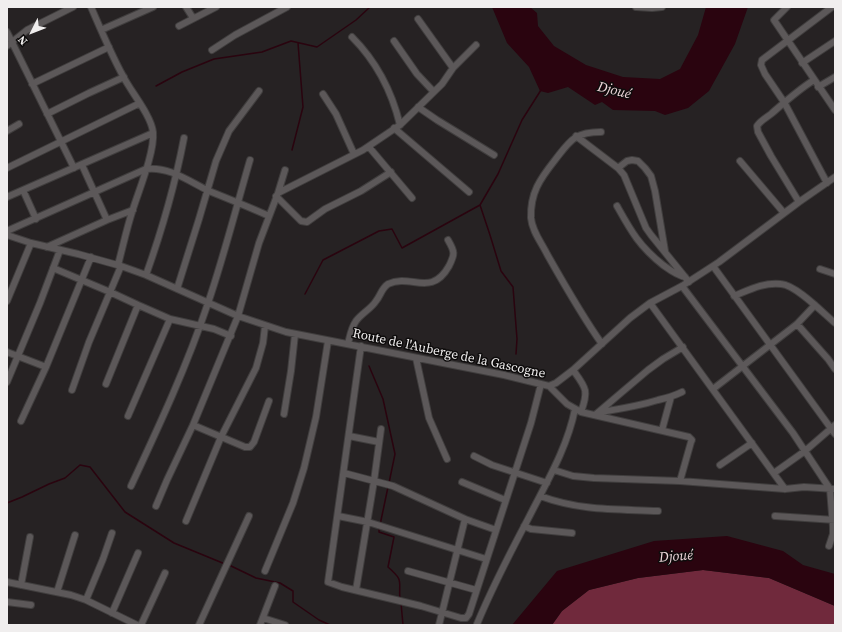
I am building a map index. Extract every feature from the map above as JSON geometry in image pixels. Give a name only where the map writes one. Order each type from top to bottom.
[{"type":"street","points":[[10,44],[26,30],[73,7]]},
{"type":"street","points":[[72,390],[119,265],[132,210],[152,147],[153,133],[152,125],[124,78],[91,7]]},
{"type":"street","points":[[101,30],[153,7]]},
{"type":"street","points":[[186,7],[193,18]]},
{"type":"street","points":[[179,26],[216,7]]},
{"type":"street","points":[[212,50],[235,34],[286,7]]},
{"type":"street","points":[[636,7],[662,7]]},
{"type":"street","points":[[788,7],[774,20],[835,110]]},
{"type":"street","points":[[826,183],[784,102],[765,74],[761,65],[762,60],[832,7]]},
{"type":"street","points":[[418,19],[453,68]]},
{"type":"street","points":[[7,32],[10,44],[32,84],[74,168]]},
{"type":"street","points":[[352,37],[366,51],[374,64],[396,110],[397,126],[469,192]]},
{"type":"street","points":[[394,41],[417,74],[433,91]]},
{"type":"street","points":[[802,63],[835,41]]},
{"type":"street","points":[[277,195],[369,147],[397,126],[442,84],[453,68],[476,44]]},
{"type":"street","points":[[32,84],[109,47]]},
{"type":"street","points":[[818,87],[835,77]]},
{"type":"street","points":[[47,114],[89,93],[124,78]]},
{"type":"street","points":[[799,202],[771,156],[758,132],[757,126],[796,91],[814,80]]},
{"type":"street","points":[[177,288],[200,219],[216,161],[229,131],[259,91]]},
{"type":"street","points":[[323,94],[336,114],[354,154]]},
{"type":"street","points":[[7,168],[140,103]]},
{"type":"street","points":[[418,106],[437,120],[494,155]]},
{"type":"street","points":[[7,131],[19,124]]},
{"type":"street","points":[[601,132],[588,132],[576,136],[564,148],[542,177],[536,188],[531,217],[532,226],[590,327],[602,344]]},
{"type":"street","points":[[7,197],[153,133]]},
{"type":"street","points":[[576,136],[618,168],[624,175],[646,228],[687,279]]},
{"type":"street","points":[[146,275],[160,236],[184,138]]},
{"type":"street","points":[[369,147],[412,198]]},
{"type":"street","points":[[131,486],[157,432],[200,326],[250,160]]},
{"type":"street","points":[[618,168],[627,161],[638,161],[651,176],[655,191],[665,253]]},
{"type":"street","points":[[740,161],[784,213]]},
{"type":"street","points":[[82,165],[107,220]]},
{"type":"street","points":[[7,231],[94,193],[146,168],[153,168],[176,175],[207,190],[269,216]]},
{"type":"street","points":[[156,506],[193,425],[238,316],[259,243],[285,170]]},
{"type":"street","points":[[277,195],[301,221],[306,222],[325,209],[360,191],[391,172]]},
{"type":"street","name":"Route de l'Auberge de la Gascogne","points":[[7,235],[31,243],[119,265],[265,326],[328,341],[361,346],[504,375],[549,386],[556,383],[573,370],[634,315],[650,303],[682,286],[687,279],[713,266],[835,177]]},
{"type":"street","points":[[23,190],[36,219]]},
{"type":"street","points":[[617,206],[630,230],[644,248],[667,268],[687,279]]},
{"type":"street","points":[[47,247],[132,210]]},
{"type":"street","points":[[348,344],[351,331],[357,320],[374,304],[382,289],[394,282],[429,282],[435,281],[444,275],[454,255],[454,250],[448,240]]},
{"type":"street","points":[[7,301],[31,243]]},
{"type":"street","points":[[7,382],[60,250]]},
{"type":"street","points":[[21,421],[46,367],[91,257]]},
{"type":"street","points":[[713,266],[833,426],[835,434]]},
{"type":"street","points":[[53,268],[170,319],[200,326],[230,336]]},
{"type":"street","points":[[820,269],[835,274]]},
{"type":"street","points":[[734,296],[759,286],[782,284],[792,287],[835,323]]},
{"type":"street","points":[[682,286],[832,489],[834,520],[833,534],[829,546]]},
{"type":"street","points":[[650,303],[785,489]]},
{"type":"street","points":[[106,384],[138,305]]},
{"type":"street","points":[[713,389],[797,324],[815,305]]},
{"type":"street","points":[[128,416],[170,319]]},
{"type":"street","points":[[797,324],[835,369]]},
{"type":"street","points":[[186,521],[221,437],[256,368],[263,343],[265,326]]},
{"type":"street","points":[[284,414],[295,334]]},
{"type":"street","points":[[265,571],[293,504],[304,468],[316,417],[328,341]]},
{"type":"street","points":[[361,346],[328,582],[442,613],[466,618],[469,614],[541,384]]},
{"type":"street","points":[[598,414],[648,370],[683,347]]},
{"type":"street","points":[[7,352],[46,367]]},
{"type":"street","points":[[416,358],[429,418],[447,460]]},
{"type":"street","points":[[573,370],[584,386],[586,394],[581,412]]},
{"type":"street","points":[[549,386],[567,404],[581,412],[598,414],[632,425],[686,435],[689,437],[692,440],[680,481]]},
{"type":"street","points":[[598,414],[671,397],[682,392]]},
{"type":"street","points":[[662,430],[671,397]]},
{"type":"street","points":[[193,425],[244,447],[250,447],[254,442],[269,401]]},
{"type":"street","points":[[477,624],[488,598],[524,526],[554,470],[568,436],[575,409]]},
{"type":"street","points":[[774,473],[805,451],[833,426]]},
{"type":"street","points":[[356,590],[368,522],[381,429]]},
{"type":"street","points":[[349,436],[379,442]]},
{"type":"street","points":[[720,465],[752,443]]},
{"type":"street","points":[[474,456],[492,465],[547,483]]},
{"type":"street","points":[[554,470],[573,476],[594,478],[680,481],[785,489],[804,487],[832,489]]},
{"type":"street","points":[[344,473],[393,486],[465,519],[496,530]]},
{"type":"street","points":[[462,482],[505,500]]},
{"type":"street","points":[[540,496],[554,501],[586,508],[658,511]]},
{"type":"street","points":[[199,625],[249,516]]},
{"type":"street","points":[[338,516],[368,522],[486,559]]},
{"type":"street","points":[[775,516],[834,520]]},
{"type":"street","points":[[439,625],[465,519]]},
{"type":"street","points":[[524,526],[531,529],[572,533]]},
{"type":"street","points":[[86,600],[112,533]]},
{"type":"street","points":[[57,592],[75,535]]},
{"type":"street","points":[[21,585],[30,537]]},
{"type":"street","points":[[112,613],[138,553]]},
{"type":"street","points":[[408,571],[476,590]]},
{"type":"street","points":[[140,625],[164,572]]},
{"type":"street","points":[[7,582],[57,592],[86,600],[137,625]]},
{"type":"street","points":[[260,625],[275,586]]},
{"type":"street","points":[[7,602],[31,605]]},
{"type":"street","points":[[263,618],[285,625]]},
{"type":"shaded area","points":[[703,570],[769,578],[835,606],[835,625],[552,625],[562,611],[589,590],[638,578]]},
{"type":"water","name":"Djoué","points":[[492,7],[530,7],[537,13],[538,26],[554,46],[586,65],[623,77],[660,79],[680,69],[698,35],[706,7],[748,7],[735,44],[709,91],[688,108],[665,115],[655,111],[613,110],[602,102],[595,105],[568,87],[548,93],[540,91],[529,67],[507,43]]},
{"type":"water","name":"Djoué","points":[[727,536],[783,551],[803,565],[835,574],[835,606],[769,578],[703,570],[638,578],[589,590],[562,611],[552,625],[512,625],[557,571],[654,541]]},
{"type":"waterway","points":[[156,86],[182,72],[214,59],[262,52],[291,41],[317,47],[356,20],[370,7]]},
{"type":"waterway","points":[[292,150],[303,107],[298,43]]},
{"type":"waterway","points":[[305,294],[323,260],[379,231],[392,229],[402,248],[480,205],[498,174],[522,120],[541,90]]},
{"type":"waterway","points":[[480,205],[501,271],[513,287],[517,339],[516,354]]},
{"type":"waterway","points":[[369,366],[383,399],[395,454],[389,483]]},
{"type":"waterway","points":[[7,503],[65,478],[80,465],[90,467],[125,512],[174,543],[225,564]]},
{"type":"waterway","points":[[380,525],[388,487]]},
{"type":"waterway","points":[[379,528],[379,532],[394,537],[388,567],[399,579],[400,600]]},
{"type":"waterway","points":[[229,565],[256,578],[280,583],[293,591],[293,602],[319,620],[330,625]]},
{"type":"waterway","points":[[401,603],[403,625]]}]
